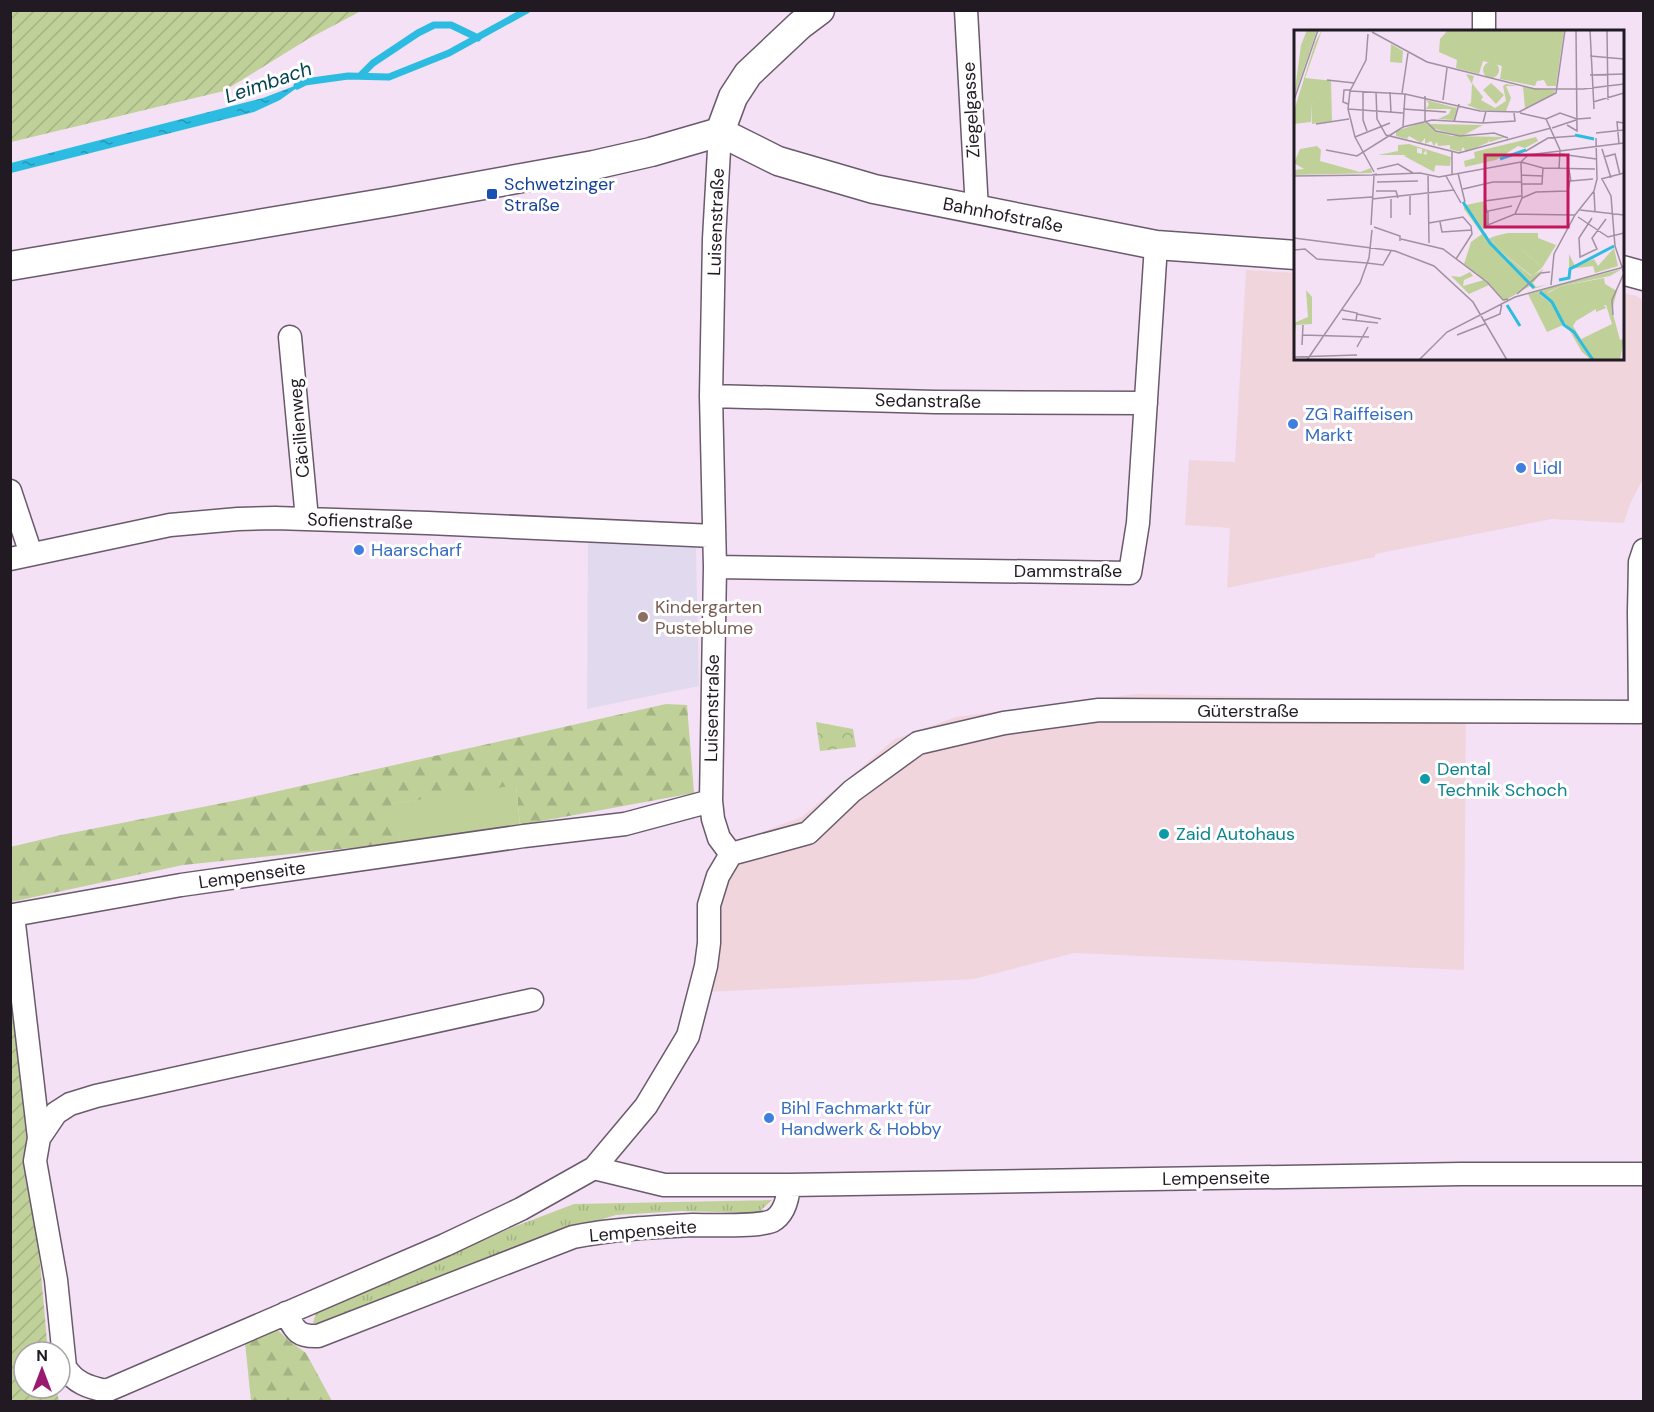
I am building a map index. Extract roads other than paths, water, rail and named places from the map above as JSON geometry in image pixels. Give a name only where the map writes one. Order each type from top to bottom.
[{"type":"street","points":[[10,266],[594,165],[720,132],[733,97],[748,74],[800,25],[820,10]]},
{"type":"street","name":"Ziegelgasse","points":[[966,10],[977,210]]},
{"type":"street","points":[[1484,10],[1484,30]]},
{"type":"street","name":"Bahnhofstraße","points":[[720,132],[778,161],[874,189],[1156,244],[1294,255]]},
{"type":"street","name":"Luisenstraße","points":[[720,132],[714,239],[711,396],[715,567],[711,801],[713,819],[719,838],[731,854]]},
{"type":"street","name":"Dammstraße","points":[[715,567],[1130,573],[1138,522],[1156,244]]},
{"type":"street","points":[[1624,270],[1644,276]]},
{"type":"street","name":"Cäcilienweg","points":[[290,337],[307,519]]},
{"type":"street","name":"Sedanstraße","points":[[711,396],[935,402],[1146,403]]},
{"type":"street","points":[[10,491],[21,556]]},
{"type":"street","name":"Sofienstraße","points":[[21,556],[170,525],[238,519],[428,522],[714,536]]},
{"type":"street","name":"Güterstraße","points":[[731,854],[808,833],[852,791],[918,743],[1004,723],[1099,710],[1640,712],[1640,562],[1644,550]]},
{"type":"street","name":"Lempenseite","points":[[711,801],[625,824],[524,836],[181,885],[13,915],[39,1137],[35,1161],[56,1280],[65,1367],[70,1376],[80,1383],[106,1391],[474,1232],[521,1209],[594,1168],[664,1185],[1644,1174]]},
{"type":"street","points":[[594,1168],[646,1106],[688,1036],[706,966],[709,943],[709,904],[718,876],[731,854]]},
{"type":"street","name":"Lempenseite","points":[[39,1137],[56,1113],[70,1104],[96,1096],[532,1000]]},
{"type":"street","name":"Lempenseite","points":[[286,1314],[296,1330],[307,1337],[318,1336],[573,1237],[618,1230],[751,1224],[771,1221],[781,1213],[788,1197],[789,1185]]},
{"type":"water","points":[[305,82],[280,100],[254,112],[11,173],[11,163],[263,98]]},
{"type":"waterway","name":"Leimbach","points":[[297,86],[305,82],[348,76],[389,77],[449,53],[527,10]]},
{"type":"waterway","points":[[360,76],[373,63],[434,25],[451,25],[478,38]]},
{"type":"place","name":"Schwetzinger Straße","points":[[492,194]]},
{"type":"place","name":"ZG Raiffeisen Markt","points":[[1293,424]]},
{"type":"place","name":"Lidl","points":[[1521,468]]},
{"type":"place","name":"Haarscharf","points":[[359,550]]},
{"type":"place","name":"Kindergarten Pusteblume","points":[[643,617]]},
{"type":"place","name":"Dental Technik Schoch","points":[[1425,779]]},
{"type":"place","name":"Zaid Autohaus","points":[[1164,834]]},
{"type":"place","name":"Bihl Fachmarkt für Handwerk & Hobby","points":[[769,1118]]}]
